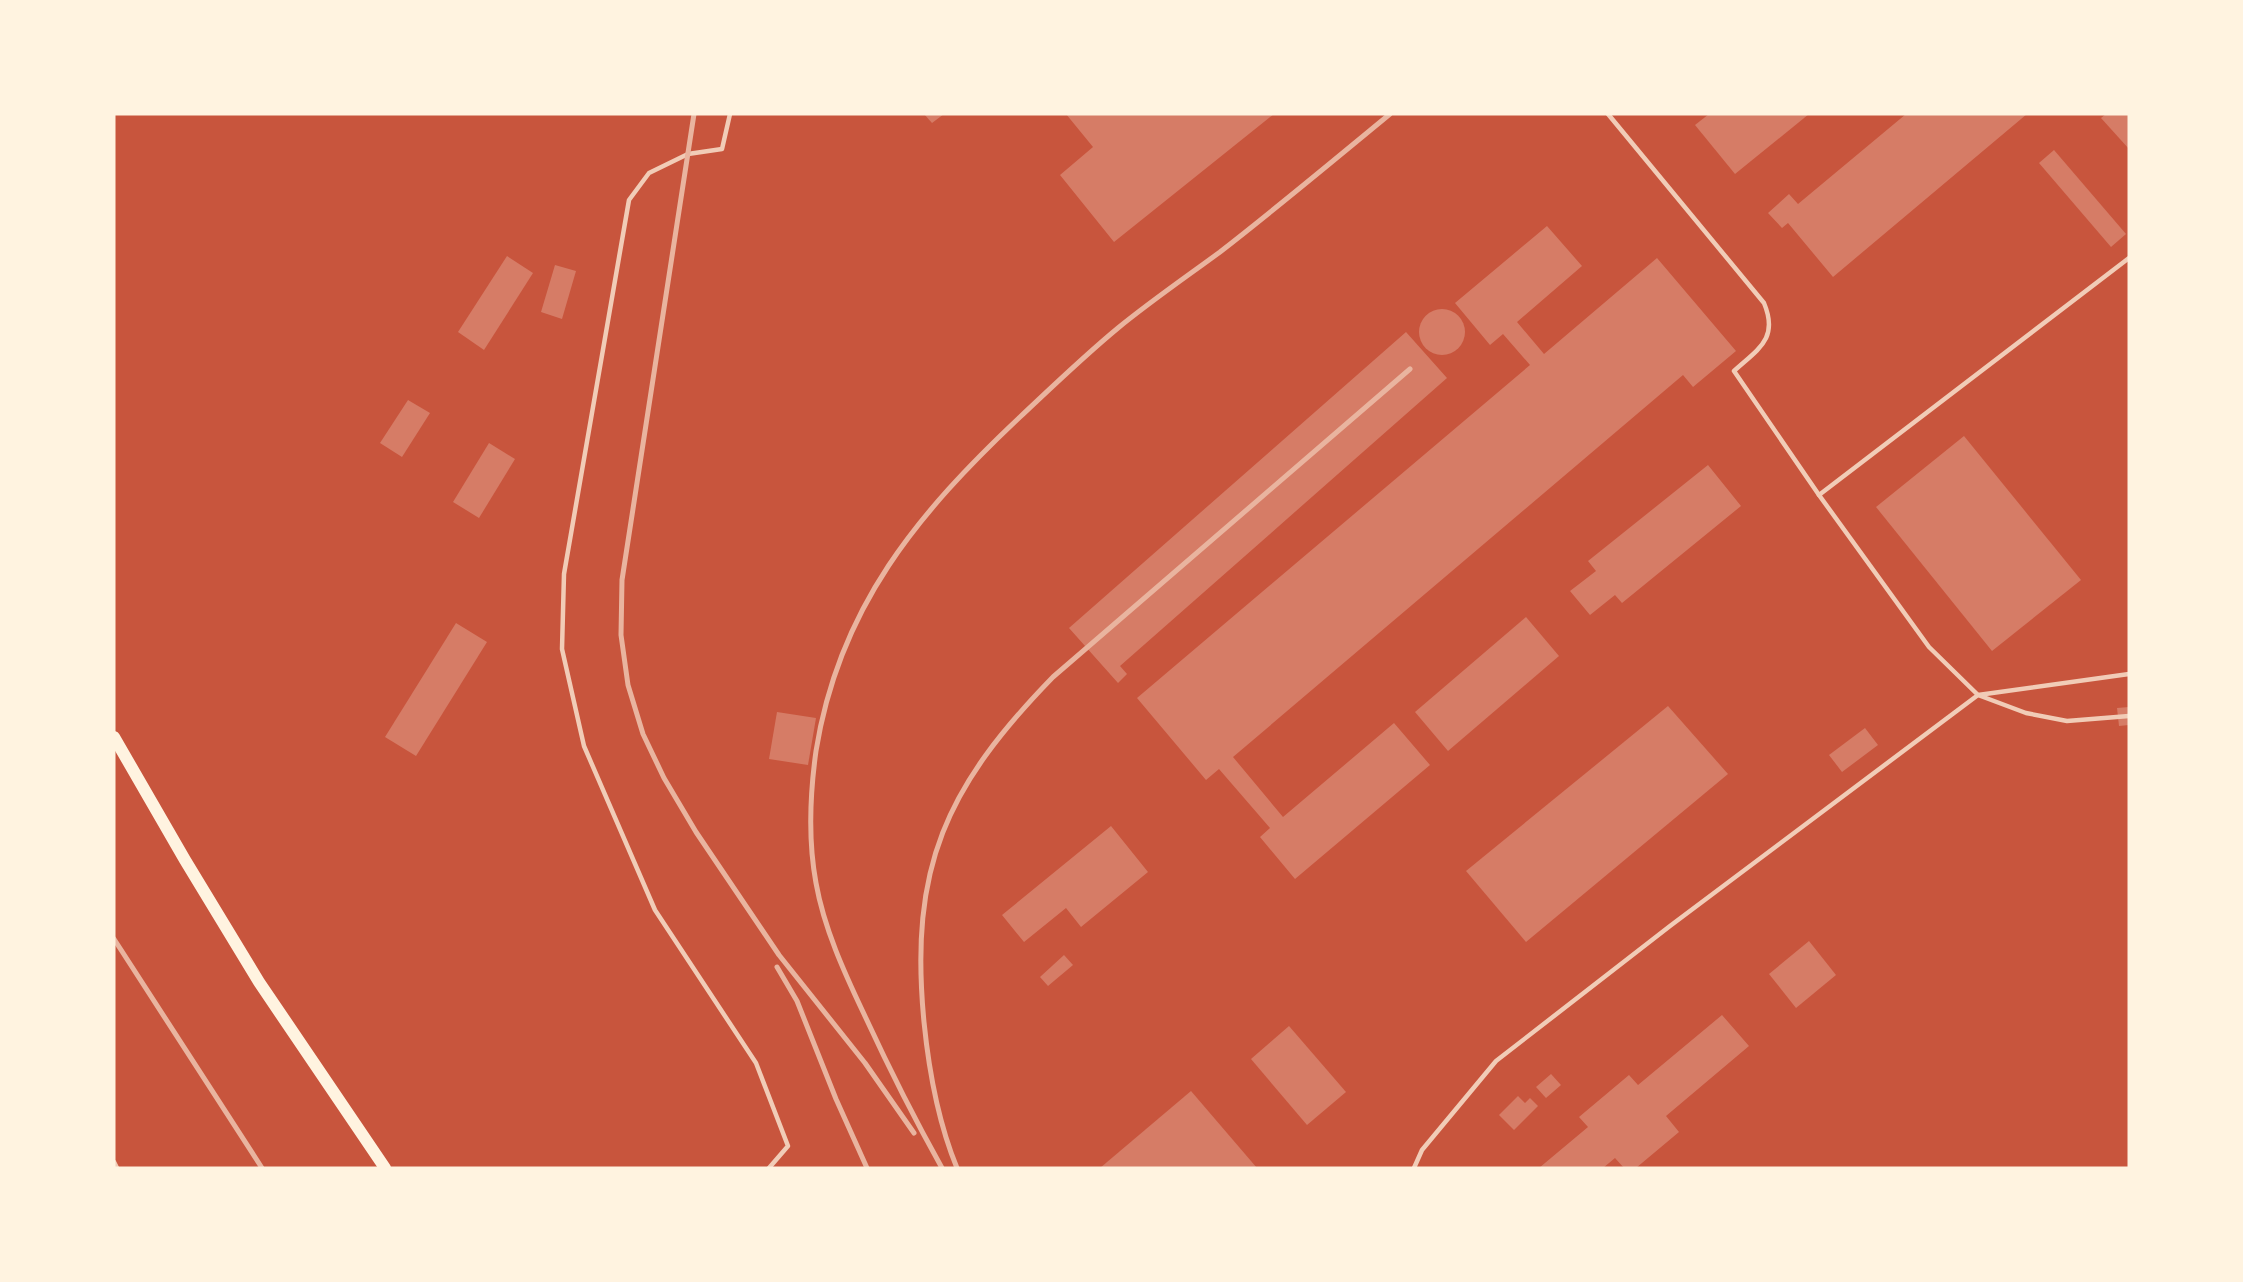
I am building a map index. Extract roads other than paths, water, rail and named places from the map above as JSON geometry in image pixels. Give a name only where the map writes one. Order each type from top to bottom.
[{"type":"main road","points":[[114,737],[259,982],[384,1168]]},
{"type":"lane","points":[[730,114],[722,149],[688,154],[649,173],[629,200],[564,574],[562,649],[584,746],[655,910],[756,1063],[788,1146],[769,1168]]},
{"type":"lane","points":[[1608,114],[1764,303],[1770,326],[1768,336],[1734,371],[1819,495],[1929,647],[1978,695],[2026,713],[2067,721],[2129,716]]},
{"type":"lane","points":[[1819,495],[2129,258]]},
{"type":"lane","points":[[1415,1168],[1422,1150],[1496,1061],[1681,917],[1978,695],[2129,674]]},
{"type":"lane","points":[[114,1162],[117,1168]]},
{"type":"railway","points":[[694,114],[622,580],[621,635],[628,685],[643,734],[664,778],[696,832],[779,955],[865,1063],[914,1133]]},
{"type":"railway","points":[[942,1168],[882,1053],[849,982],[829,933],[816,883],[811,834],[814,767],[827,699],[843,652],[864,607],[888,566],[948,489],[983,453],[1118,328],[1242,235],[1390,114]]},
{"type":"railway","points":[[957,1168],[945,1133],[932,1078],[924,1022],[921,967],[923,918],[930,874],[943,833],[961,794],[1016,717],[1053,677],[1410,369]]},
{"type":"railway","points":[[114,939],[262,1168]]},
{"type":"railway","points":[[777,967],[797,1001],[867,1168]]}]
